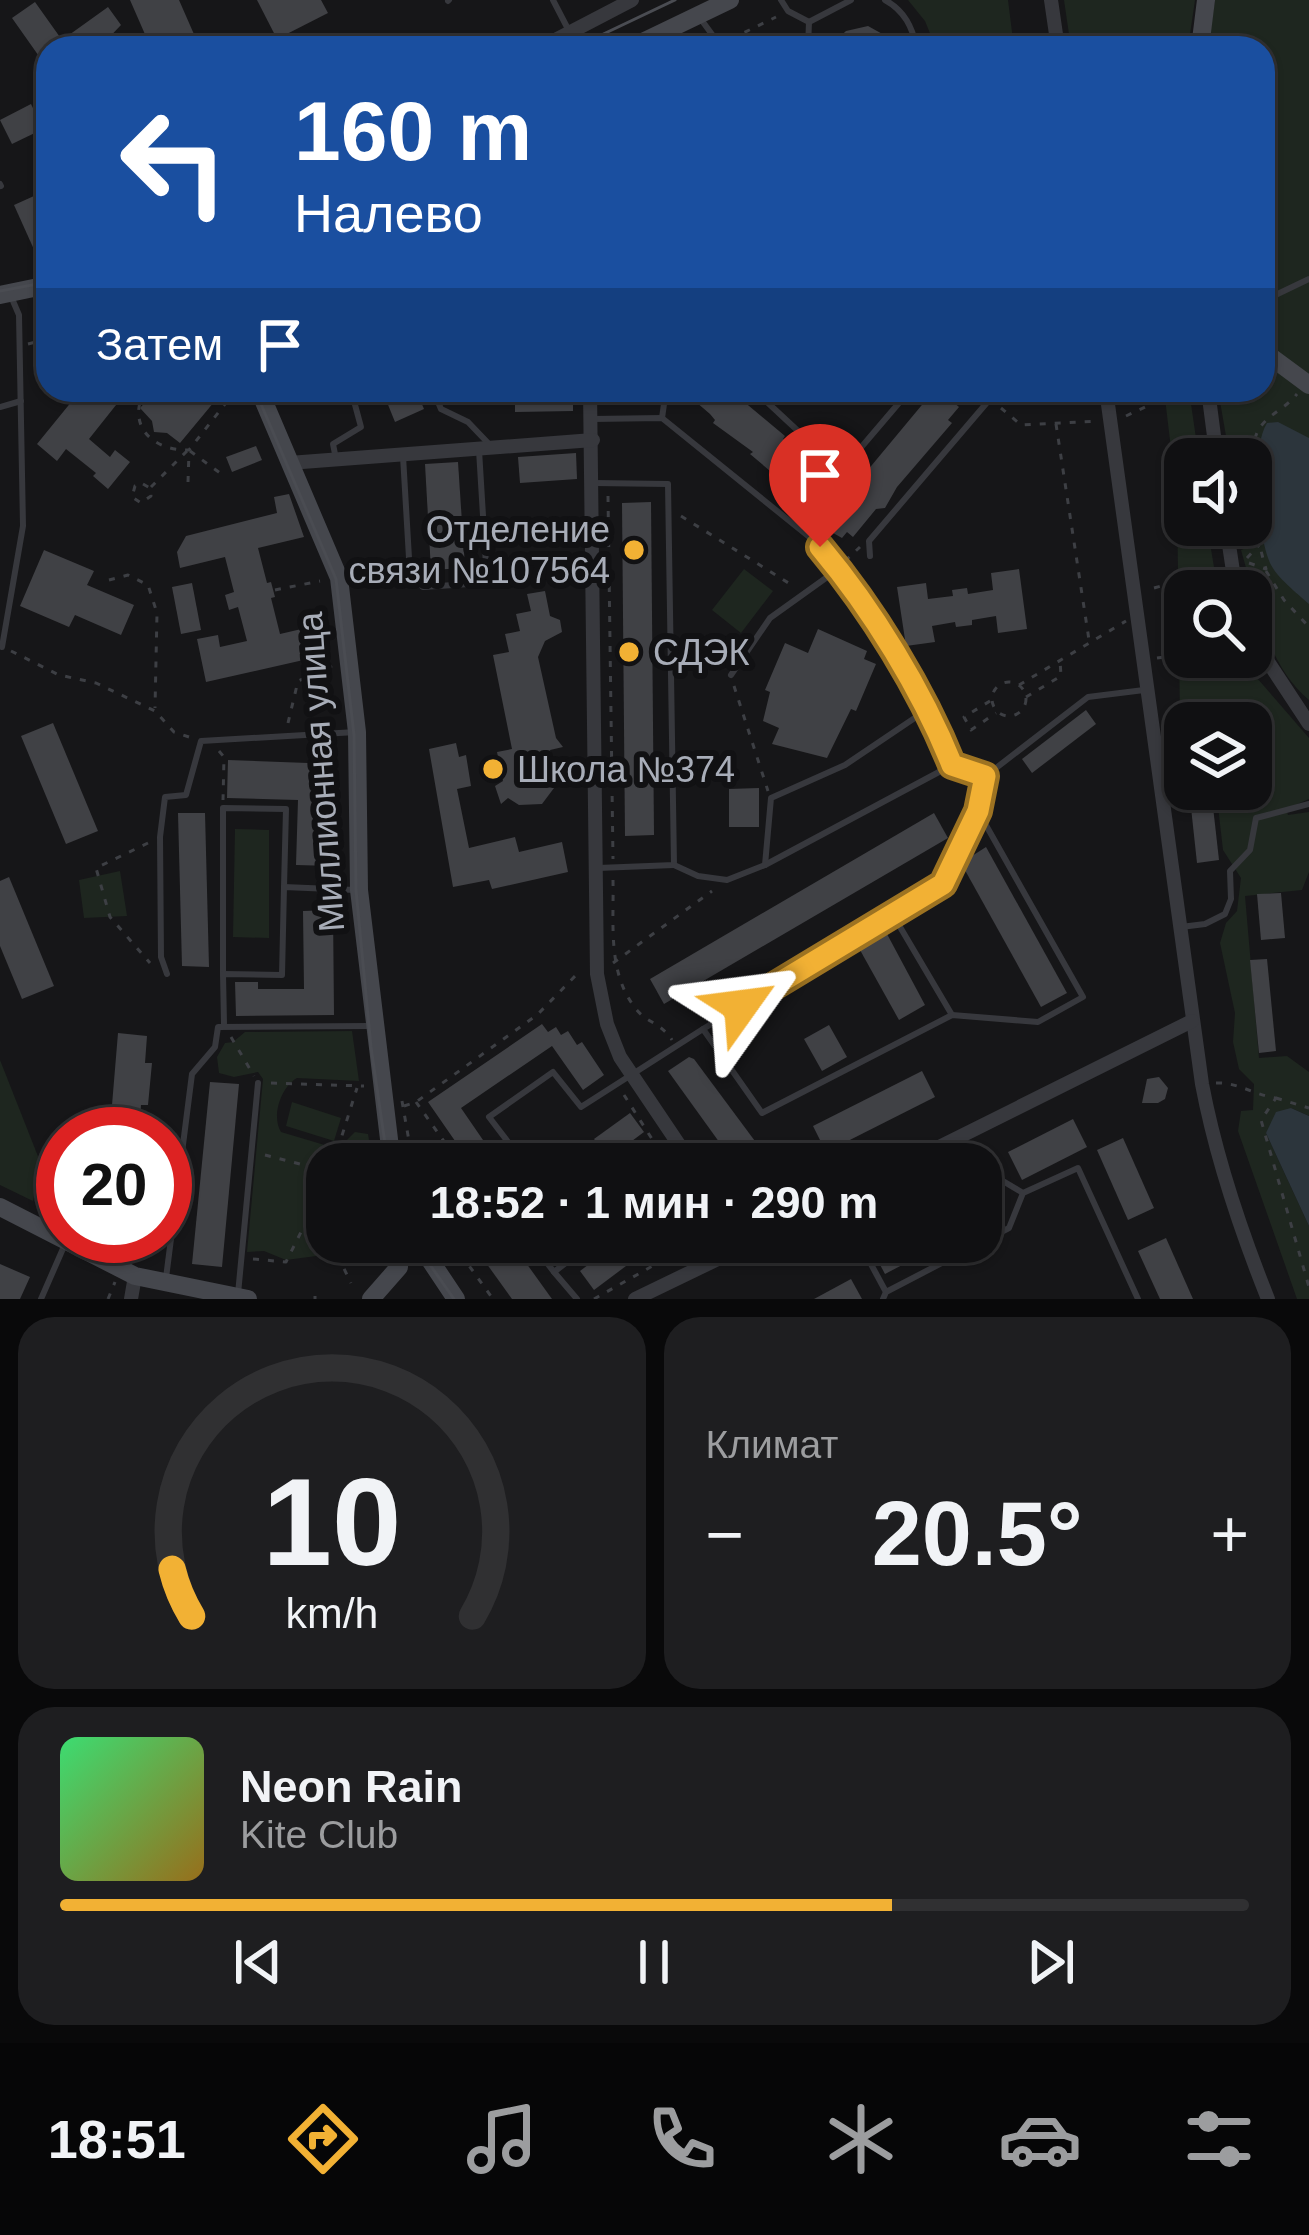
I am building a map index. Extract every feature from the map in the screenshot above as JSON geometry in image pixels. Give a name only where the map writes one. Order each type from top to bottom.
[{"type":"street","points":[[559,36],[632,0]]},
{"type":"street","points":[[655,36],[730,0]]},
{"type":"street","points":[[1051,0],[1056,36]]},
{"type":"street","points":[[1202,36],[1206,0]]},
{"type":"street","points":[[5,294],[36,288]]},
{"type":"street","points":[[1275,360],[1309,385]]},
{"type":"street","name":"Миллионная улица","points":[[264,402],[339,578],[357,732],[359,890],[389,1143]]},
{"type":"street","points":[[591,402],[601,483],[597,974],[607,1024],[630,1075],[677,1143]]},
{"type":"street","points":[[1108,402],[1211,1135],[1268,1299]]},
{"type":"street","points":[[1210,402],[1214,438]]},
{"type":"street","points":[[290,463],[593,440]]},
{"type":"street","points":[[1232,546],[1238,570]]},
{"type":"street","points":[[1272,668],[1309,724]]},
{"type":"street","points":[[946,1143],[1192,1021]]},
{"type":"street","points":[[0,1207],[36,1225]]},
{"type":"street","points":[[103,1263],[126,1278],[243,1298]]},
{"type":"street","points":[[371,1299],[399,1263]]},
{"type":"street","points":[[432,1263],[456,1299]]},
{"type":"street","points":[[635,1299],[660,1294],[715,1263]]},
{"type":"street","points":[[126,1278],[131,1299]]},
{"type":"lane","points":[[554,0],[569,30]]},
{"type":"lane","points":[[781,0],[788,11],[809,22]]},
{"type":"lane","points":[[809,22],[851,0]]},
{"type":"lane","points":[[885,0],[898,7],[914,36]]},
{"type":"lane","points":[[698,15],[713,36]]},
{"type":"lane","points":[[808,36],[809,22]]},
{"type":"lane","points":[[1275,295],[1309,279]]},
{"type":"lane","points":[[2,647],[23,526],[20,315],[5,294]]},
{"type":"lane","points":[[0,407],[21,401]]},
{"type":"lane","points":[[336,459],[332,444],[361,427],[354,402]]},
{"type":"lane","points":[[402,453],[410,575],[423,587],[469,584],[486,565],[485,447],[468,422],[441,410],[438,402]]},
{"type":"lane","points":[[662,418],[664,402]]},
{"type":"lane","points":[[767,402],[841,471],[900,402]]},
{"type":"lane","points":[[870,556],[869,541],[987,402]]},
{"type":"lane","points":[[592,419],[662,418],[812,540],[838,569],[929,709],[952,765]]},
{"type":"lane","points":[[601,483],[668,484],[674,865]]},
{"type":"lane","points":[[731,675],[770,618],[838,569]]},
{"type":"lane","points":[[509,1143],[489,1117],[553,1072],[581,1107],[943,884],[978,811],[985,776],[1088,697],[1148,689]]},
{"type":"lane","points":[[765,865],[771,798],[845,765],[929,709]]},
{"type":"lane","points":[[167,974],[161,957],[160,837],[165,797],[186,795],[206,741],[357,732]]},
{"type":"lane","points":[[595,868],[674,865],[698,876],[727,880],[765,865],[952,765],[985,776]]},
{"type":"lane","points":[[1180,928],[1205,924],[1225,914],[1231,899],[1231,872],[1250,850],[1256,818],[1309,804]]},
{"type":"lane","points":[[223,974],[282,975],[286,809],[223,808],[223,974],[224,1025]]},
{"type":"lane","points":[[703,1029],[762,1113],[952,1015],[1038,1022],[1083,997],[978,811]]},
{"type":"lane","points":[[284,887],[359,890]]},
{"type":"lane","points":[[892,914],[952,1015]]},
{"type":"lane","points":[[165,1282],[192,1074],[214,1047],[218,1027],[373,1026]]},
{"type":"lane","points":[[243,1298],[242,1258],[258,1083]]},
{"type":"lane","points":[[869,1263],[885,1296],[1009,1228],[1023,1193],[1078,1168],[1138,1299]]},
{"type":"lane","points":[[1002,1181],[1023,1193]]},
{"type":"lane","points":[[41,1299],[57,1263]]},
{"type":"lane","points":[[547,1263],[577,1299]]},
{"type":"lane","points":[[554,1272],[565,1263]]},
{"type":"path","points":[[739,36],[788,11]]},
{"type":"path","points":[[20,346],[36,342]]},
{"type":"path","points":[[1255,438],[1258,428],[1292,400]]},
{"type":"path","points":[[140,402],[136,411],[148,439],[160,446],[189,450],[220,472]]},
{"type":"path","points":[[150,488],[189,450],[226,402]]},
{"type":"path","points":[[994,402],[1021,425],[1093,422]]},
{"type":"path","points":[[1129,416],[1157,402]]},
{"type":"path","points":[[1056,424],[1089,640]]},
{"type":"path","points":[[188,482],[189,450]]},
{"type":"path","points":[[601,483],[614,962],[632,1004],[642,1016],[661,1024],[676,1046]]},
{"type":"path","points":[[669,508],[802,591]]},
{"type":"path","points":[[1238,564],[1257,546]]},
{"type":"path","points":[[1258,546],[1265,569],[1309,627]]},
{"type":"path","points":[[838,569],[859,547]]},
{"type":"path","points":[[1154,588],[1238,564],[1265,569]]},
{"type":"path","points":[[109,580],[128,575],[148,586],[157,613],[155,711]]},
{"type":"path","points":[[275,590],[321,581]]},
{"type":"path","points":[[1019,685],[1025,705],[1013,715],[998,712],[971,730],[964,717],[992,700],[998,686],[1004,682],[1019,685],[1138,614]]},
{"type":"path","points":[[2,647],[59,676],[96,683],[155,711],[174,732],[206,741],[224,757],[223,808]]},
{"type":"path","points":[[1144,659],[1164,657]]},
{"type":"path","points":[[1026,697],[1061,676],[1060,658]]},
{"type":"path","points":[[285,736],[298,681],[333,666]]},
{"type":"path","points":[[731,675],[771,798]]},
{"type":"path","points":[[992,700],[998,712]]},
{"type":"path","points":[[941,740],[967,724]]},
{"type":"path","points":[[160,837],[96,868],[110,916],[143,956],[167,974]]},
{"type":"path","points":[[614,962],[727,880]]},
{"type":"path","points":[[410,1143],[404,1106],[537,1015],[582,969]]},
{"type":"path","points":[[224,1025],[258,1083],[361,1086],[341,1143]]},
{"type":"path","points":[[1202,1084],[1232,1082],[1252,1095],[1309,1108]]},
{"type":"path","points":[[1276,1098],[1261,1120],[1309,1287]]},
{"type":"path","points":[[416,1102],[445,1143]]},
{"type":"path","points":[[251,1151],[306,1165]]},
{"type":"path","points":[[242,1258],[286,1262],[306,1223]]},
{"type":"path","points":[[341,1263],[351,1283]]},
{"type":"path","points":[[467,1263],[493,1299]]},
{"type":"path","points":[[594,1299],[658,1263]]},
{"type":"path","points":[[108,1299],[126,1278]]},
{"type":"shaded area","points":[[908,0],[1008,0],[1012,36],[931,36]]},
{"type":"shaded area","points":[[1064,0],[1195,0],[1190,36],[1069,36]]},
{"type":"shaded area","points":[[1215,0],[1309,0],[1309,700],[1282,669],[1272,647],[1272,570],[1247,570],[1241,550],[1272,546],[1272,438],[1226,438],[1220,402],[1275,402],[1275,36],[1210,36]]},
{"type":"shaded area","points":[[1165,402],[1191,402],[1196,438],[1170,438]]},
{"type":"shaded area","points":[[1278,422],[1309,438],[1309,604],[1273,569],[1265,550],[1264,546],[1272,546],[1272,438],[1262,438],[1267,423]]},
{"type":"shaded area","points":[[1178,546],[1210,546],[1214,570],[1178,570]]},
{"type":"shaded area","points":[[744,569],[773,591],[741,633],[712,610]]},
{"type":"shaded area","points":[[1179,678],[1257,678],[1309,738],[1309,799],[1286,809],[1288,815],[1309,812],[1309,872],[1302,890],[1245,896],[1259,1058],[1287,1056],[1309,1072],[1309,1116],[1291,1108],[1266,1133],[1309,1226],[1309,1299],[1297,1299],[1238,1131],[1241,1111],[1253,1110],[1254,1084],[1239,1069],[1233,1042],[1235,1013],[1220,943],[1226,923],[1237,911],[1241,878],[1223,850],[1218,810],[1272,810],[1272,702],[1180,702]]},
{"type":"shaded area","points":[[235,829],[269,830],[269,938],[233,937]]},
{"type":"shaded area","points":[[120,871],[127,916],[84,918],[79,880]]},
{"type":"shaded area","points":[[352,1031],[359,1081],[297,1078],[282,1095],[277,1110],[281,1132],[318,1143],[306,1143],[306,1257],[286,1260],[264,1251],[247,1252],[263,1079],[258,1072],[234,1077],[219,1073],[217,1057],[225,1043],[245,1032]]},
{"type":"shaded area","points":[[0,1060],[36,1151],[33,1201],[0,1185]]},
{"type":"shaded area","points":[[292,1102],[341,1118],[334,1141],[286,1126]]},
{"type":"shaded area","points":[[1291,1108],[1309,1116],[1309,1226],[1266,1133],[1276,1112]]},
{"type":"shaded area","points":[[355,1132],[368,1134],[370,1143],[344,1143]]},
{"type":"building","points":[[130,0],[179,0],[195,36],[146,36]]},
{"type":"building","points":[[257,0],[321,0],[328,13],[275,36]]},
{"type":"building","points":[[35,2],[59,36],[36,36],[36,52],[12,18]]},
{"type":"building","points":[[108,7],[121,25],[110,36],[68,36]]},
{"type":"building","points":[[868,26],[886,36],[841,36]]},
{"type":"building","points":[[31,104],[36,132],[12,144],[0,120]]},
{"type":"building","points":[[34,196],[36,200],[36,254],[14,205]]},
{"type":"building","points":[[71,402],[118,402],[89,439],[110,457],[115,450],[130,462],[108,489],[66,449],[57,461],[37,444]]},
{"type":"building","points":[[145,402],[214,402],[180,443],[167,433],[154,432],[152,421],[140,408]]},
{"type":"building","points":[[387,402],[421,402],[424,409],[395,422]]},
{"type":"building","points":[[515,402],[573,402],[573,411],[515,412]]},
{"type":"building","points":[[696,402],[744,402],[785,436],[797,451],[794,454],[819,475],[815,478],[842,501],[924,402],[953,402],[959,407],[948,420],[952,423],[885,508],[876,509],[853,537],[847,532],[842,538],[819,525],[823,521],[785,493],[776,476],[713,423]]},
{"type":"building","points":[[256,446],[262,460],[232,472],[226,457]]},
{"type":"building","points":[[576,453],[577,479],[520,483],[518,457]]},
{"type":"building","points":[[458,462],[465,568],[431,570],[425,464]]},
{"type":"building","points":[[289,494],[304,537],[258,548],[275,597],[271,598],[280,634],[323,624],[330,654],[206,682],[197,639],[218,635],[220,647],[247,641],[238,607],[229,610],[225,595],[234,592],[225,557],[180,568],[177,552],[186,536],[277,513],[274,497]]},
{"type":"building","points":[[651,502],[654,835],[625,836],[622,503]]},
{"type":"building","points":[[44,550],[94,571],[87,585],[134,605],[121,635],[75,615],[69,627],[20,606]]},
{"type":"building","points":[[1019,569],[1027,629],[998,633],[996,616],[972,620],[972,625],[932,626],[935,642],[906,646],[897,587],[926,583],[928,599],[953,596],[952,590],[967,588],[968,594],[993,590],[991,573]]},
{"type":"building","points":[[192,583],[201,630],[181,634],[172,587]]},
{"type":"building","points":[[545,591],[550,616],[560,620],[562,632],[545,641],[538,657],[556,738],[563,747],[550,750],[557,784],[542,804],[519,805],[508,798],[501,804],[495,786],[503,781],[497,752],[512,749],[493,655],[509,652],[505,634],[520,631],[516,614],[531,611],[527,594]]},
{"type":"building","points":[[818,629],[867,651],[864,659],[876,664],[856,711],[851,709],[827,758],[772,744],[779,728],[763,721],[770,692],[765,690],[785,643],[808,653]]},
{"type":"building","points":[[1086,710],[1096,724],[1032,773],[1022,759]]},
{"type":"building","points":[[53,723],[98,831],[66,844],[21,736]]},
{"type":"building","points":[[456,743],[459,757],[466,755],[471,786],[457,789],[469,848],[515,837],[519,852],[562,842],[568,872],[492,889],[489,880],[453,887],[429,749]]},
{"type":"building","points":[[228,760],[335,764],[332,866],[296,865],[298,800],[227,798]]},
{"type":"building","points":[[759,788],[759,827],[729,827],[729,789]]},
{"type":"building","points":[[1191,810],[1213,810],[1219,860],[1197,863]]},
{"type":"building","points":[[178,813],[205,813],[209,967],[182,966]]},
{"type":"building","points":[[934,813],[948,838],[664,1004],[650,979]]},
{"type":"building","points":[[986,847],[1067,993],[1041,1007],[961,863]]},
{"type":"building","points":[[9,877],[54,986],[22,999],[0,946],[0,881]]},
{"type":"building","points":[[1281,893],[1285,938],[1261,940],[1257,894]]},
{"type":"building","points":[[333,910],[334,1015],[236,1016],[235,982],[258,982],[258,989],[304,989],[303,911]]},
{"type":"building","points":[[887,934],[925,1005],[899,1020],[860,950]]},
{"type":"building","points":[[1267,959],[1276,1051],[1259,1053],[1250,960]]},
{"type":"building","points":[[542,1024],[548,1032],[556,1027],[561,1035],[568,1031],[577,1045],[582,1042],[604,1075],[583,1090],[552,1046],[461,1108],[485,1143],[456,1143],[428,1102]]},
{"type":"building","points":[[829,1025],[847,1057],[822,1071],[804,1039]]},
{"type":"building","points":[[118,1033],[147,1036],[145,1063],[152,1063],[148,1105],[112,1107]]},
{"type":"building","points":[[689,1057],[694,1059],[756,1143],[720,1143],[668,1071]]},
{"type":"building","points":[[922,1071],[935,1097],[844,1143],[822,1143],[813,1126]]},
{"type":"building","points":[[1159,1077],[1168,1088],[1165,1099],[1142,1103],[1147,1079]]},
{"type":"building","points":[[210,1082],[239,1084],[222,1267],[192,1264]]},
{"type":"building","points":[[630,1113],[644,1132],[629,1143],[597,1143],[594,1139]]},
{"type":"building","points":[[1073,1119],[1087,1147],[1022,1180],[1008,1152]]},
{"type":"building","points":[[1123,1138],[1154,1208],[1128,1220],[1097,1150]]},
{"type":"building","points":[[1166,1238],[1193,1299],[1160,1299],[1138,1251]]},
{"type":"building","points":[[486,1263],[526,1263],[552,1299],[512,1299]]},
{"type":"building","points":[[590,1263],[630,1263],[594,1290],[580,1271]]},
{"type":"building","points":[[879,1263],[906,1263],[885,1274]]},
{"type":"building","points":[[0,1264],[30,1277],[20,1299],[0,1299]]},
{"type":"building","points":[[851,1279],[862,1299],[814,1299]]},
{"type":"tram line","points":[[599,36],[675,0]]},
{"type":"tram line","points":[[0,291],[36,284]]},
{"type":"tram line","points":[[260,402],[336,579],[354,735],[356,890],[385,1143]]},
{"type":"tram line","points":[[429,1263],[454,1299]]},
{"type":"place","name":"Отделение связи №107564","points":[[634,550]]},
{"type":"place","name":"СДЭК","points":[[629,652]]},
{"type":"place","name":"Школа №374","points":[[493,769]]},
{"type":"route","points":[[741,1006],[943,884],[978,811],[985,776],[952,765],[929,709],[820,547]]}]
